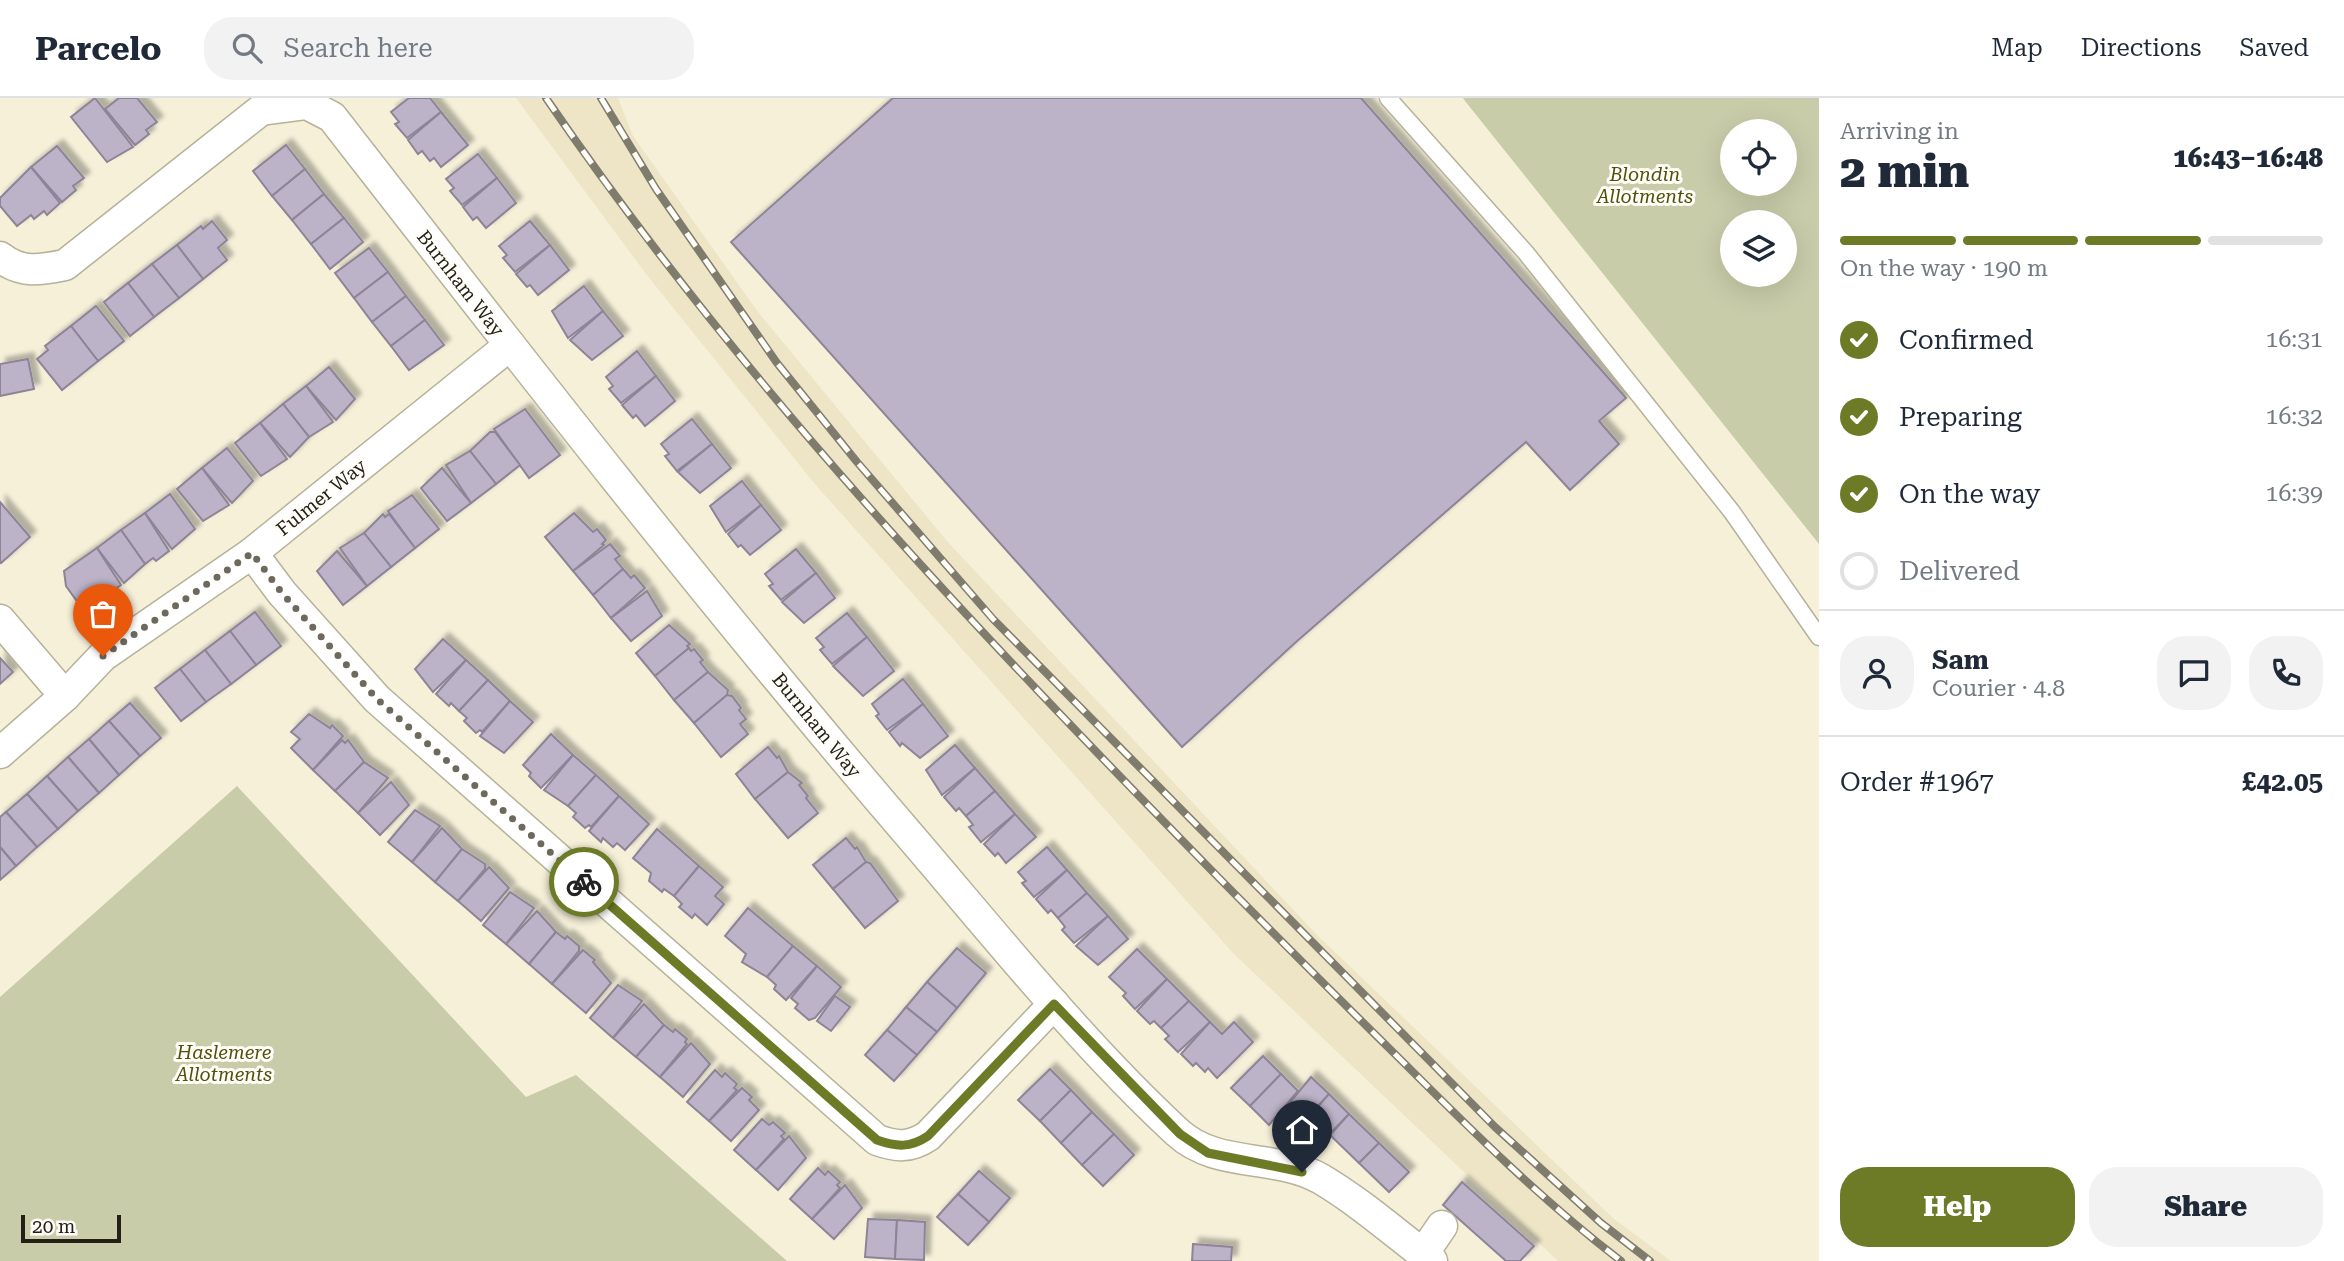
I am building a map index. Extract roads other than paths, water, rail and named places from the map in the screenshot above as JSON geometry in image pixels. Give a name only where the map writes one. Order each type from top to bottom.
[{"type":"street","name":"Burnham Way","points":[[6,262],[35,271],[65,265],[261,110],[288,101],[307,104],[332,117],[510,345],[834,748],[1054,1004],[1180,1134],[1208,1153],[1285,1167],[1319,1178],[1427,1258],[1442,1226]]},
{"type":"street","name":"Fulmer Way","points":[[0,753],[65,696],[103,656],[252,553],[510,345]]},
{"type":"street","points":[[252,553],[282,593],[377,699],[877,1140],[893,1146],[913,1146],[928,1136],[1054,1004]]},
{"type":"street","points":[[0,620],[65,696]]},
{"type":"lane","points":[[1388,98],[1526,253],[1732,512],[1819,637]]},
{"type":"railway","points":[[546,98],[699,305],[864,502],[950,597],[1127,784],[1429,1088],[1536,1190],[1621,1261]]},
{"type":"railway","points":[[601,98],[656,189],[777,363],[857,462],[993,619],[1495,1127],[1601,1223],[1650,1261]]},
{"type":"park label","name":"Blondin Allotments","points":[[1645,185]]},
{"type":"park label","name":"Haslemere Allotments","points":[[224,1063]]}]
